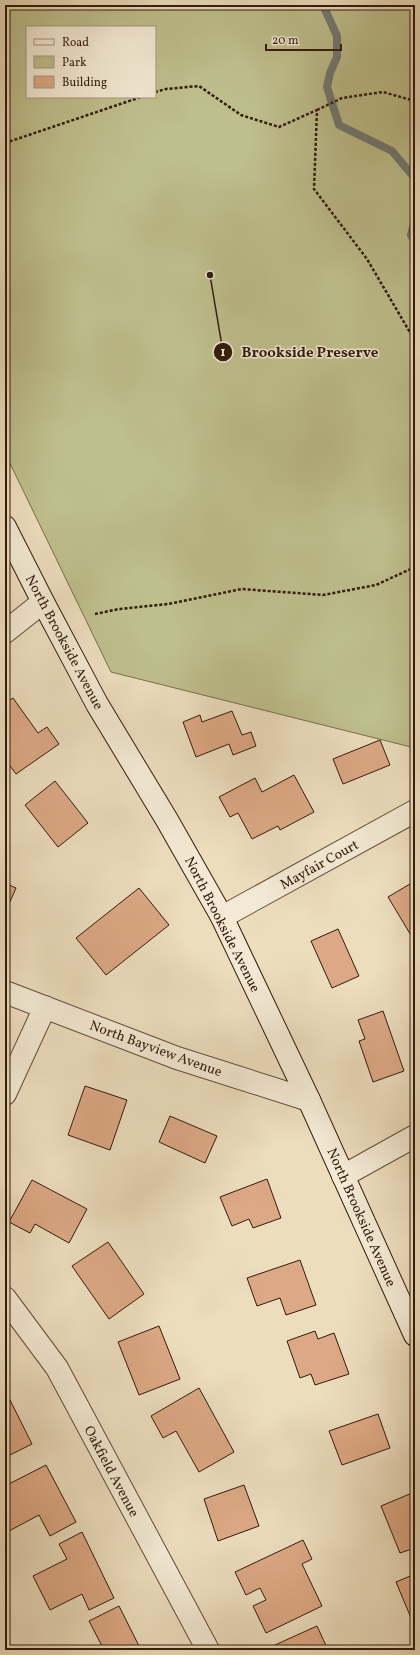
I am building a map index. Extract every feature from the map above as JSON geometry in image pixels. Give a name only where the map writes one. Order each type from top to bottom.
[{"type":"street","name":"North Brookside Avenue","points":[[5,527],[97,704],[167,820],[222,917],[309,1100],[415,1336]]},
{"type":"street","points":[[5,632],[43,602]]},
{"type":"street","name":"Mayfair Court","points":[[222,917],[415,811]]},
{"type":"street","name":"North Bayview Avenue","points":[[5,992],[177,1058],[309,1100]]},
{"type":"street","points":[[5,1094],[45,1007]]},
{"type":"street","points":[[343,1176],[415,1136]]},
{"type":"street","name":"Oakfield Avenue","points":[[5,1298],[57,1368],[208,1650]]},
{"type":"path","points":[[156,92],[166,88],[199,86],[241,115],[279,127],[342,98],[383,92],[415,101]]},
{"type":"path","points":[[5,143],[138,98]]},
{"type":"path","points":[[317,110],[314,189],[367,259],[415,341]]},
{"type":"path","points":[[95,614],[168,604],[242,589],[322,594],[376,585],[415,567]]},
{"type":"green space","points":[[5,5],[415,5],[415,748],[111,672],[5,453]]},
{"type":"building","points":[[13,698],[38,733],[47,727],[59,744],[16,774],[5,759],[5,703]]},
{"type":"building","points":[[232,711],[242,735],[251,732],[256,746],[233,755],[229,744],[196,757],[183,722],[200,715],[202,722]]},
{"type":"building","points":[[380,740],[390,765],[343,784],[333,759]]},
{"type":"building","points":[[294,775],[314,812],[280,830],[278,826],[252,839],[238,813],[230,817],[219,797],[255,778],[262,792]]},
{"type":"building","points":[[55,781],[88,823],[58,847],[25,805]]},
{"type":"building","points":[[415,881],[415,935],[412,937],[388,897]]},
{"type":"building","points":[[5,883],[16,888],[5,913]]},
{"type":"building","points":[[139,888],[169,925],[106,975],[76,938]]},
{"type":"building","points":[[338,929],[359,976],[332,988],[311,941]]},
{"type":"building","points":[[383,1011],[404,1071],[373,1082],[359,1041],[365,1039],[358,1020]]},
{"type":"building","points":[[85,1086],[127,1100],[110,1150],[68,1135]]},
{"type":"building","points":[[170,1116],[217,1136],[205,1163],[159,1142]]},
{"type":"building","points":[[267,1179],[281,1218],[253,1228],[249,1219],[232,1226],[220,1197]]},
{"type":"building","points":[[32,1180],[87,1209],[69,1243],[35,1224],[30,1233],[9,1222]]},
{"type":"building","points":[[108,1242],[144,1294],[109,1319],[72,1266]]},
{"type":"building","points":[[300,1260],[316,1305],[286,1315],[280,1298],[257,1306],[247,1278]]},
{"type":"building","points":[[159,1326],[180,1379],[139,1395],[118,1342]]},
{"type":"building","points":[[315,1331],[318,1339],[334,1333],[349,1374],[315,1385],[311,1374],[300,1378],[287,1341]]},
{"type":"building","points":[[199,1388],[234,1452],[199,1472],[176,1431],[163,1438],[151,1416]]},
{"type":"building","points":[[5,1390],[32,1444],[6,1457],[5,1454]]},
{"type":"building","points":[[378,1414],[390,1448],[342,1465],[329,1431]]},
{"type":"building","points":[[46,1465],[76,1522],[50,1536],[39,1515],[9,1531],[5,1523],[5,1486]]},
{"type":"building","points":[[244,1485],[259,1526],[218,1541],[204,1499]]},
{"type":"building","points":[[412,1493],[415,1501],[415,1548],[400,1553],[381,1506]]},
{"type":"building","points":[[82,1532],[114,1598],[89,1610],[82,1594],[50,1610],[33,1576],[67,1559],[59,1544]]},
{"type":"building","points":[[303,1540],[312,1559],[302,1564],[322,1606],[266,1633],[253,1606],[266,1600],[260,1588],[246,1595],[235,1572]]},
{"type":"building","points":[[415,1574],[415,1625],[414,1625],[396,1582]]},
{"type":"building","points":[[119,1606],[141,1650],[99,1650],[103,1648],[89,1621]]},
{"type":"building","points":[[317,1626],[328,1650],[278,1650],[275,1645]]},
{"type":"waterway","points":[[323,5],[337,36],[337,57],[330,73],[327,87],[339,125],[392,151],[413,176],[415,185]]},
{"type":"waterway","points":[[415,220],[411,235],[415,242]]},
{"type":"place","name":"Brookside Preserve","points":[[210,275]]}]
